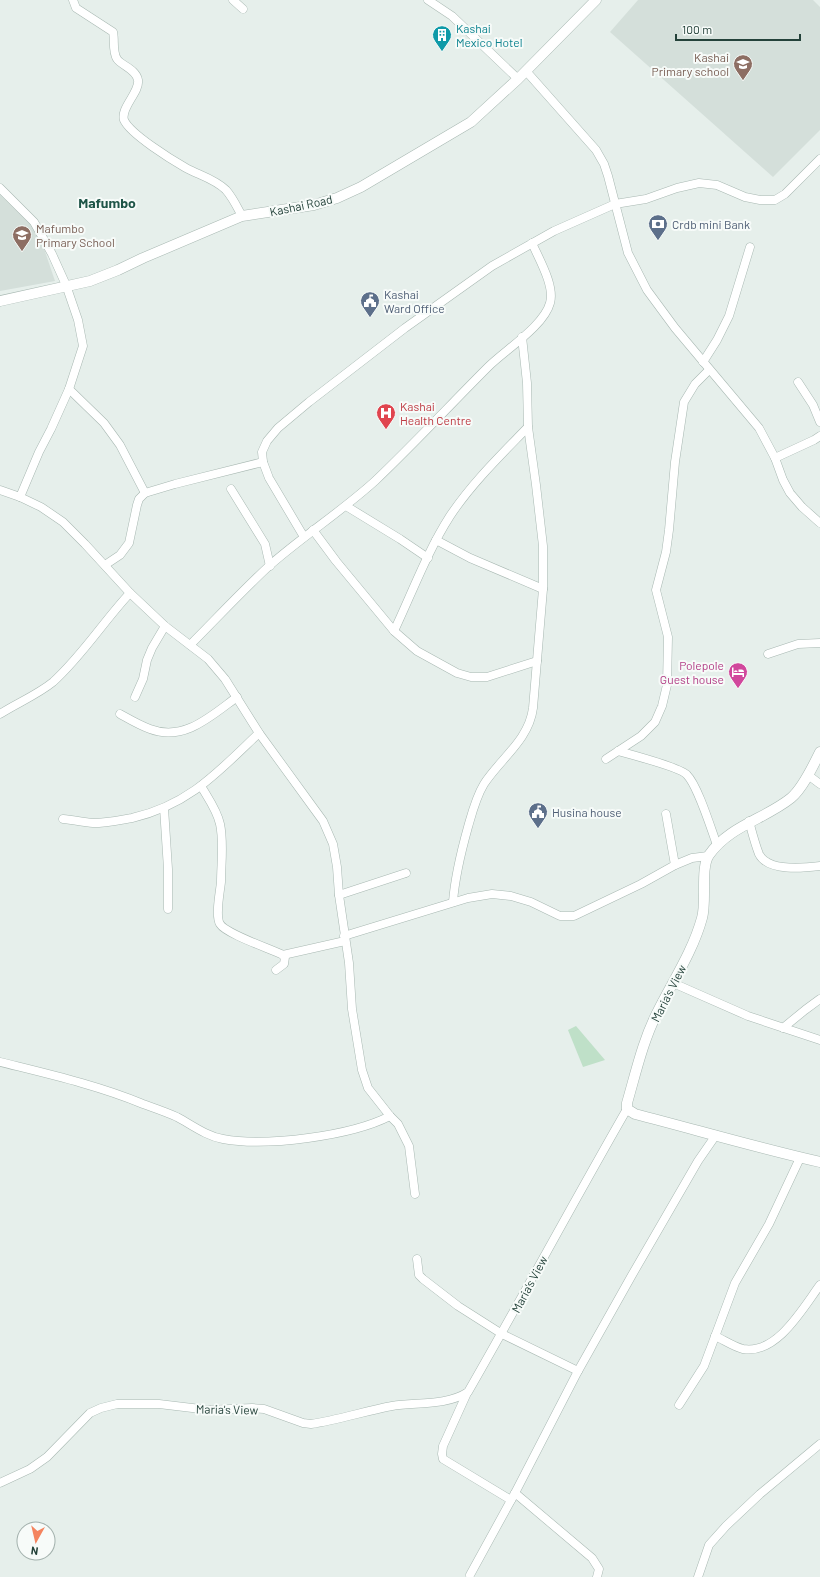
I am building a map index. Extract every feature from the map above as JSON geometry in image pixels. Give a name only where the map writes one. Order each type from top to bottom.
[{"type":"street","points":[[73,0],[76,8],[113,32],[115,38],[114,48],[117,58],[136,75],[138,81],[137,87],[124,112],[124,119],[131,128],[164,154],[186,168],[211,180],[225,190],[235,202],[242,216]]},
{"type":"street","points":[[233,0],[243,9]]},
{"type":"street","points":[[428,0],[452,16],[518,79]]},
{"type":"street","name":"Kashai Road","points":[[0,301],[66,285],[90,281],[242,216],[314,205],[337,198],[361,187],[471,122],[518,79],[596,0]]},
{"type":"street","points":[[526,71],[596,150],[604,164],[628,253],[648,290],[675,328],[709,370],[760,428],[790,493],[802,507],[820,523]]},
{"type":"street","points":[[304,537],[269,478],[263,462],[262,452],[268,440],[278,428],[376,350],[492,266],[532,243],[614,204],[646,199],[677,188],[699,183],[717,185],[745,197],[760,200],[775,200],[785,194],[820,159]]},
{"type":"street","points":[[0,188],[34,222],[52,254],[66,285],[78,320],[82,334],[83,346],[69,389],[52,429],[39,452],[20,497]]},
{"type":"street","points":[[190,645],[270,566],[304,537],[346,506],[414,444],[489,366],[545,316],[550,304],[551,295],[547,278],[532,243]]},
{"type":"street","points":[[703,362],[717,340],[729,316],[750,247]]},
{"type":"street","points":[[453,902],[455,876],[471,816],[479,793],[495,769],[526,732],[532,719],[543,589],[542,546],[528,427],[527,383],[522,337]]},
{"type":"street","points":[[606,759],[641,736],[655,722],[662,706],[667,685],[668,637],[656,590],[667,545],[675,462],[684,402],[695,384],[709,370]]},
{"type":"street","points":[[798,382],[813,405],[820,422]]},
{"type":"street","points":[[69,389],[104,423],[120,445],[145,493]]},
{"type":"street","points":[[394,632],[436,540],[450,516],[480,476],[528,427]]},
{"type":"street","points":[[775,458],[820,436]]},
{"type":"street","points":[[105,565],[120,555],[129,543],[137,505],[139,499],[145,493],[263,462]]},
{"type":"street","points":[[231,489],[264,544],[270,566]]},
{"type":"street","points":[[0,490],[41,507],[63,522],[105,565],[130,594],[166,626],[208,659],[225,679],[259,733],[323,821],[333,844],[337,867],[339,895],[349,963],[352,1009],[362,1070],[368,1088],[398,1124],[409,1146],[415,1194]]},
{"type":"street","points":[[346,506],[428,558]]},
{"type":"street","points":[[313,530],[336,561],[394,632],[422,654],[457,673],[471,677],[487,677],[537,661]]},
{"type":"street","points":[[436,540],[470,558],[543,589]]},
{"type":"street","points":[[0,714],[43,689],[59,676],[112,612],[130,594]]},
{"type":"street","points":[[135,697],[143,678],[147,660],[152,648],[166,626]]},
{"type":"street","points":[[768,654],[798,644],[820,643]]},
{"type":"street","points":[[120,714],[150,729],[166,733],[177,733],[200,723],[237,697]]},
{"type":"street","points":[[63,819],[93,823],[109,822],[150,814],[164,808],[182,799],[201,786],[259,733]]},
{"type":"street","points":[[618,752],[687,774],[694,787],[717,845]]},
{"type":"street","points":[[201,786],[213,805],[220,824],[221,882],[218,917],[220,924],[226,930],[283,955],[345,939],[453,902],[492,894],[511,896],[531,902],[560,916],[574,916],[675,865],[692,858],[708,856],[717,845],[749,821],[773,810],[792,797],[808,775],[820,752]]},
{"type":"street","points":[[808,775],[820,784]]},
{"type":"street","points":[[164,808],[168,869],[168,909]]},
{"type":"street","points":[[666,814],[675,865]]},
{"type":"street","points":[[749,821],[759,854],[763,860],[771,865],[796,868],[820,866]]},
{"type":"street","name":"Maria's View","points":[[0,1483],[30,1469],[47,1458],[90,1413],[101,1408],[117,1404],[159,1404],[209,1410],[258,1409],[273,1412],[303,1423],[310,1424],[394,1406],[454,1398],[468,1392],[502,1334],[563,1221],[627,1109],[627,1103],[643,1046],[657,1012],[687,954],[702,918],[705,904],[705,872],[708,856]]},
{"type":"street","points":[[339,895],[406,873]]},
{"type":"street","points":[[276,970],[284,964],[285,957],[283,955]]},
{"type":"street","points":[[673,983],[748,1016],[820,1040]]},
{"type":"street","points":[[783,1028],[820,1000]]},
{"type":"street","points":[[0,1062],[98,1087],[176,1117],[204,1133],[222,1139],[239,1142],[312,1137],[376,1124],[390,1116]]},
{"type":"street","points":[[627,1109],[635,1114],[759,1148],[820,1162]]},
{"type":"street","points":[[470,1575],[513,1496],[578,1370],[698,1161],[716,1135]]},
{"type":"street","points":[[678,1405],[704,1366],[735,1283],[769,1224],[800,1158]]},
{"type":"street","points":[[417,1259],[420,1275],[423,1280],[458,1306],[502,1334],[578,1370]]},
{"type":"street","points":[[715,1336],[743,1349],[756,1349],[776,1341],[790,1326],[820,1285]]},
{"type":"street","points":[[468,1392],[443,1446],[443,1459],[513,1496],[592,1558],[599,1569],[597,1577]]},
{"type":"street","points":[[698,1577],[709,1545],[760,1494],[820,1444]]},
{"type":"shaded area","name":"Kashai Primary school","points":[[638,0],[813,0],[820,7],[820,130],[773,177],[610,32]]},
{"type":"shaded area","name":"Mafumbo Primary School","points":[[0,191],[35,222],[55,281],[0,291]]},
{"type":"green space","points":[[576,1026],[605,1060],[583,1067],[568,1030]]},
{"type":"place","name":"Kashai Mexico Hotel","points":[[442,52]]},
{"type":"place","name":"Kashai Primary school","points":[[743,81]]},
{"type":"place","name":"Crdb mini Bank","points":[[658,241]]},
{"type":"place","name":"Mafumbo Primary School","points":[[22,252]]},
{"type":"place","name":"Kashai Ward Office","points":[[370,318]]},
{"type":"place","name":"Kashai Health Centre","points":[[386,430]]},
{"type":"place","name":"Polepole Guest house","points":[[738,689]]},
{"type":"place","name":"Husina house","points":[[538,829]]},
{"type":"district","name":"Mafumbo","points":[[107,202]]}]
